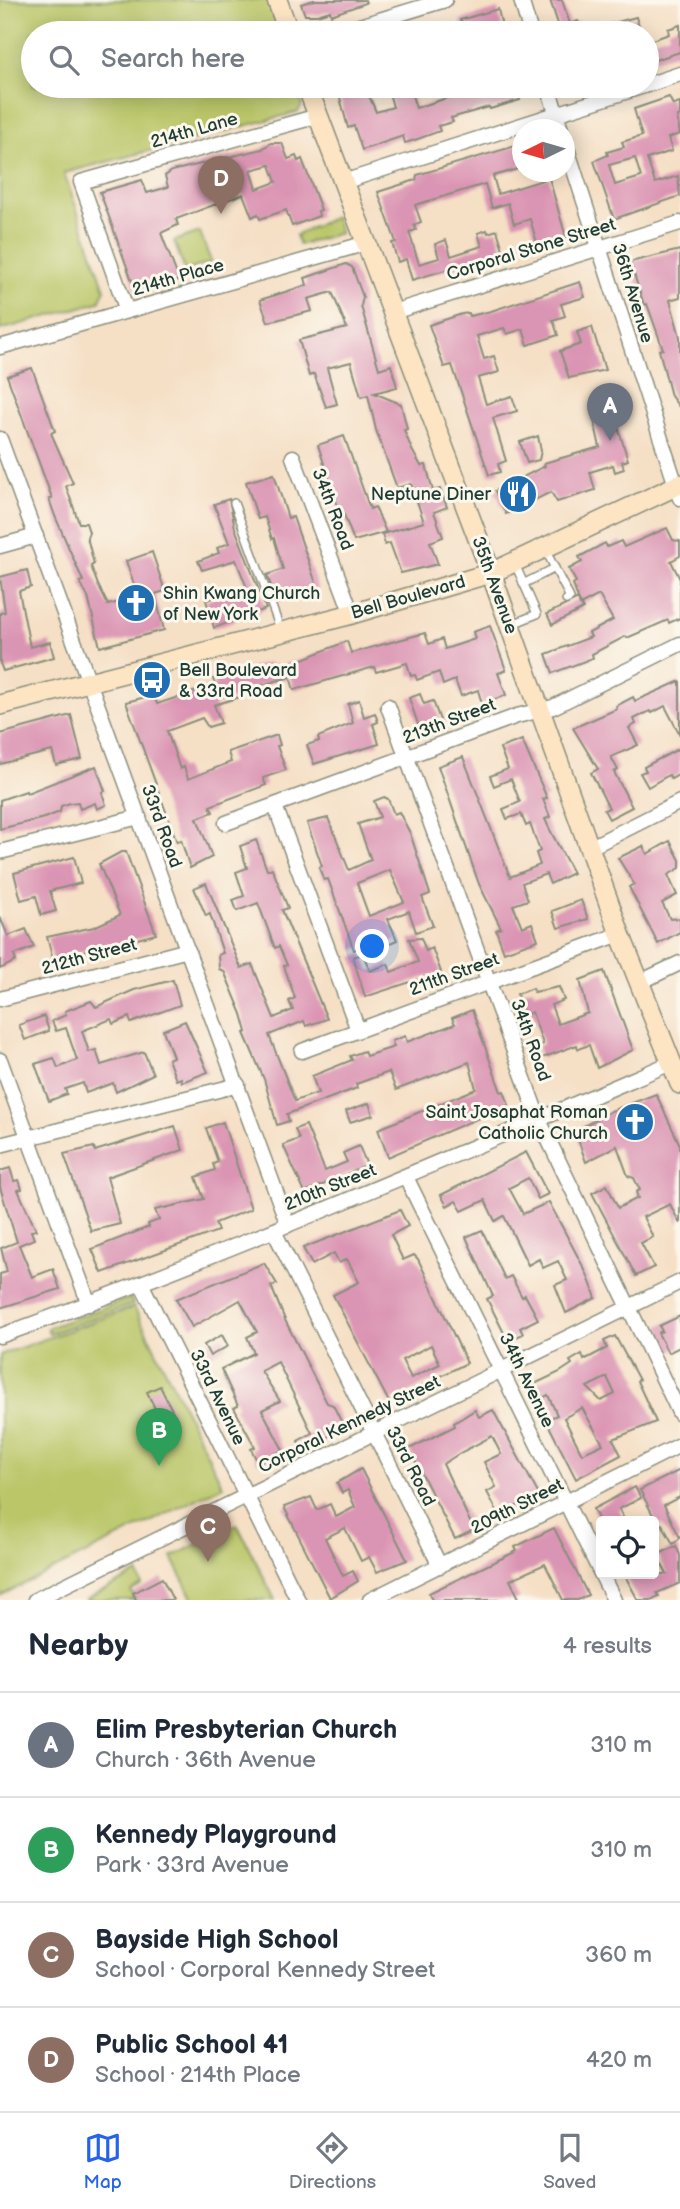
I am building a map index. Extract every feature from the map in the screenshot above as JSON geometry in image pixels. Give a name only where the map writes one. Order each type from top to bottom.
[{"type":"street","points":[[277,0],[285,21]]},
{"type":"street","points":[[376,21],[445,0]]},
{"type":"street","points":[[521,0],[527,21]]},
{"type":"street","points":[[659,81],[680,74]]},
{"type":"street","name":"35th Avenue","points":[[311,98],[491,573],[638,984],[680,1084]]},
{"type":"street","points":[[552,98],[558,119]]},
{"type":"street","points":[[342,181],[604,98]]},
{"type":"street","name":"214th Lane","points":[[128,311],[81,182],[318,116]]},
{"type":"street","name":"36th Avenue","points":[[575,171],[678,490]]},
{"type":"street","name":"Corporal Stone Street","points":[[393,312],[680,223]]},
{"type":"street","name":"214th Place","points":[[0,347],[367,243]]},
{"type":"street","name":"33rd Road","points":[[0,439],[238,1084],[281,1228],[373,1434],[440,1566]]},
{"type":"street","name":"34th Road","points":[[293,457],[352,614]]},
{"type":"street","name":"Bell Boulevard","points":[[0,705],[352,614],[491,573],[544,547],[678,490]]},
{"type":"street","points":[[0,546],[36,536]]},
{"type":"street","name":"213th Street","points":[[226,823],[517,716],[554,707],[680,644]]},
{"type":"street","name":"34th Road","points":[[388,706],[538,1120],[680,1414]]},
{"type":"street","points":[[589,848],[680,802]]},
{"type":"street","points":[[275,806],[358,1030]]},
{"type":"street","points":[[0,852],[139,817]]},
{"type":"street","name":"211th Street","points":[[302,1051],[620,934]]},
{"type":"street","name":"212th Street","points":[[0,999],[188,950]]},
{"type":"street","points":[[638,984],[680,962]]},
{"type":"street","points":[[0,1060],[89,1304]]},
{"type":"street","name":"210th Street","points":[[0,1336],[142,1284],[281,1228],[671,1063]]},
{"type":"street","points":[[0,1145],[238,1084]]},
{"type":"street","name":"34th Avenue","points":[[406,1177],[614,1600]]},
{"type":"street","name":"Corporal Kennedy Street","points":[[34,1600],[680,1282]]},
{"type":"street","name":"33rd Avenue","points":[[142,1284],[298,1600]]},
{"type":"street","name":"209th Street","points":[[370,1600],[680,1446]]},
{"type":"lane","points":[[234,503],[281,632]]},
{"type":"lane","points":[[544,547],[561,585],[570,598],[566,600]]},
{"type":"lane","points":[[510,625],[540,612],[523,584],[514,562]]},
{"type":"lane","points":[[523,584],[555,568]]},
{"type":"green space","points":[[0,0],[268,0],[276,21],[21,21],[21,98],[300,98],[302,105],[298,112],[64,173],[105,289],[99,302],[0,330]]},
{"type":"green space","points":[[335,217],[340,233],[299,245],[296,235]]},
{"type":"green space","points":[[200,232],[211,262],[185,271],[174,241]]},
{"type":"green space","points":[[131,1298],[133,1304],[49,1334],[47,1328]]},
{"type":"green space","points":[[134,1307],[223,1486],[0,1596],[0,1355]]},
{"type":"green space","points":[[237,1524],[275,1600],[193,1600],[172,1557]]},
{"type":"green space","points":[[138,1573],[142,1585],[131,1591],[135,1600],[85,1600]]},
{"type":"building","points":[[314,0],[365,0],[366,3],[331,15],[330,11],[305,15],[301,4]]},
{"type":"building","points":[[550,0],[562,0],[569,21],[557,21]]},
{"type":"building","points":[[498,9],[501,21],[460,21]]},
{"type":"building","points":[[636,17],[637,21],[621,21]]},
{"type":"building","points":[[680,25],[680,52],[659,59],[659,38],[669,34],[668,29]]},
{"type":"building","points":[[669,97],[673,105],[680,103],[680,116],[677,117],[680,134],[668,138],[672,151],[647,159],[655,183],[678,176],[680,196],[614,219],[594,161],[608,155],[607,152],[624,147],[622,142],[642,136],[634,109]],"holes":[[[635,158],[641,177],[615,185],[609,165]]]},
{"type":"building","points":[[340,98],[370,98],[376,112],[393,107],[390,98],[413,98],[416,108],[447,98],[520,100],[451,118],[453,122],[438,126],[440,131],[415,140],[405,143],[403,136],[362,150],[354,126],[348,128]]},
{"type":"building","points":[[271,143],[282,143],[288,159],[296,156],[298,161],[302,159],[321,210],[318,211],[319,216],[292,226],[286,210],[260,219],[258,214],[252,217],[243,194],[176,219],[178,225],[161,233],[179,280],[136,292],[100,192],[142,180],[147,193],[168,187],[165,176],[172,171],[262,149]],"holes":[[[270,165],[276,182],[257,189],[251,170]]]},
{"type":"building","points":[[512,147],[512,171],[493,176],[498,194],[536,182],[550,182],[566,237],[538,246],[530,219],[514,224],[508,203],[492,208],[485,184],[415,205],[421,222],[414,225],[416,230],[409,232],[419,264],[439,258],[435,244],[446,240],[451,256],[482,246],[478,233],[487,230],[488,233],[497,230],[505,256],[412,280],[406,259],[398,262],[392,243],[396,242],[378,192],[416,180],[417,175]]},
{"type":"building","points":[[680,250],[680,297],[670,300],[680,337],[680,408],[671,396],[659,350],[663,349],[647,304],[644,305],[630,262]]},
{"type":"building","points":[[346,264],[352,267],[363,297],[361,306],[379,369],[391,365],[397,387],[374,393],[401,404],[407,429],[404,430],[412,450],[421,466],[426,465],[433,491],[440,489],[447,507],[434,512],[443,537],[430,542],[438,564],[401,573],[390,543],[385,545],[382,534],[424,522],[411,484],[397,488],[376,430],[368,395],[361,397],[351,362],[327,368],[337,404],[326,407],[314,374],[309,376],[299,340],[347,328],[332,292],[308,299],[312,311],[268,322],[260,300],[307,285],[305,278]]},
{"type":"building","points":[[580,282],[585,297],[561,304],[565,316],[553,320],[558,335],[528,345],[523,329],[507,334],[504,328],[477,336],[484,359],[494,356],[499,372],[478,378],[486,404],[512,396],[517,411],[493,418],[506,461],[498,464],[500,472],[489,475],[452,365],[444,367],[429,325],[462,314],[469,313],[470,316],[491,311]]},
{"type":"building","points":[[592,327],[605,370],[569,378],[560,351],[581,344],[577,332]]},
{"type":"building","points":[[32,368],[55,431],[51,433],[73,483],[66,486],[79,523],[86,523],[89,532],[87,537],[94,564],[91,566],[108,605],[138,597],[126,561],[152,552],[165,591],[155,594],[164,630],[100,647],[88,597],[80,582],[83,581],[55,516],[49,499],[52,498],[7,376]]},
{"type":"building","points":[[606,408],[609,416],[614,414],[628,460],[622,462],[624,469],[615,472],[613,465],[590,472],[595,490],[557,502],[551,492],[506,514],[495,491],[545,466],[544,463],[600,447],[592,412]]},
{"type":"building","points":[[344,436],[370,509],[375,507],[386,532],[354,541],[343,512],[340,513],[318,445]]},
{"type":"building","points":[[538,436],[541,451],[539,460],[527,463],[520,442]]},
{"type":"building","points":[[274,474],[288,518],[293,517],[318,589],[277,602],[267,575],[283,569],[274,538],[272,539],[265,517],[258,519],[246,482]]},
{"type":"building","points":[[229,499],[235,528],[266,609],[214,628],[206,600],[247,588],[236,560],[202,570],[198,561],[219,553],[217,548],[229,543],[214,504]]},
{"type":"building","points":[[667,528],[673,540],[680,541],[680,556],[671,561],[680,579],[680,618],[669,623],[668,620],[627,638],[626,636],[592,654],[593,658],[553,673],[546,654],[591,637],[589,633],[613,620],[599,595],[580,605],[573,584],[576,582],[569,569],[582,562],[579,557],[605,543],[607,547],[621,541],[624,547]]},
{"type":"building","points":[[27,570],[31,587],[19,591],[30,647],[50,642],[54,657],[3,671],[0,663],[0,613],[5,612],[0,577]]},
{"type":"building","points":[[578,599],[583,609],[552,625],[547,614]]},
{"type":"building","points":[[490,626],[506,670],[498,673],[506,695],[482,704],[478,690],[461,696],[455,680],[443,685],[439,672],[417,680],[415,675],[411,676],[407,663],[376,672],[374,667],[294,690],[290,677],[242,691],[243,696],[214,705],[221,723],[208,727],[202,718],[167,731],[180,769],[184,767],[188,779],[231,762],[228,752],[277,735],[280,745],[277,746],[286,770],[263,778],[266,785],[210,806],[213,812],[197,818],[212,857],[190,868],[181,840],[177,842],[126,702],[154,695],[157,704],[215,685],[213,679],[222,676],[268,663],[277,666],[301,660],[347,641],[351,653],[425,633],[429,644],[442,639],[445,649],[475,639],[473,632]]},
{"type":"building","points":[[680,681],[680,735],[665,706],[634,719],[636,724],[629,728],[638,745],[611,757],[618,770],[614,772],[632,807],[609,819],[604,810],[609,808],[591,773],[598,769],[573,728],[617,709],[616,706],[633,697],[635,701]]},
{"type":"building","points":[[420,694],[424,704],[433,701],[441,723],[420,730],[409,698]]},
{"type":"building","points":[[359,700],[364,717],[375,713],[378,722],[373,724],[379,744],[314,764],[307,745],[319,741],[318,737],[353,723],[348,704]]},
{"type":"building","points":[[71,715],[82,759],[56,765],[52,751],[0,764],[0,734]]},
{"type":"building","points":[[522,740],[547,798],[543,799],[550,817],[545,819],[573,873],[550,884],[546,874],[522,883],[528,900],[513,905],[522,927],[532,923],[538,940],[504,952],[496,930],[501,928],[479,884],[438,766],[463,757],[510,877],[540,865],[536,853],[540,851],[530,824],[526,826],[521,814],[507,819],[503,809],[520,802],[511,779],[494,786],[490,776],[508,769],[500,748]]},
{"type":"building","points":[[680,748],[680,774],[671,779],[669,775],[648,787],[640,773],[646,771],[644,767]]},
{"type":"building","points":[[96,766],[105,791],[102,792],[106,805],[97,809],[95,803],[80,809],[78,802],[70,803],[61,806],[60,812],[44,818],[0,829],[0,800],[26,791],[27,793]]},
{"type":"building","points":[[384,797],[388,799],[394,814],[399,812],[410,833],[430,894],[422,897],[433,926],[416,932],[409,911],[388,919],[397,940],[386,945],[383,939],[354,950],[328,879],[324,880],[319,867],[322,866],[307,823],[328,818],[349,870],[371,860],[358,824],[380,817],[374,801]],"holes":[[[390,870],[404,902],[369,916],[357,883]]]},
{"type":"building","points":[[256,840],[267,870],[272,868],[288,908],[282,910],[327,1019],[306,1026],[304,1021],[269,1035],[295,1101],[318,1093],[312,1076],[352,1060],[350,1056],[364,1051],[366,1056],[394,1047],[392,1041],[405,1036],[407,1042],[455,1024],[452,1018],[472,1010],[501,1092],[504,1091],[509,1105],[388,1157],[378,1129],[476,1089],[469,1062],[396,1090],[389,1072],[356,1084],[357,1088],[287,1114],[289,1121],[277,1125],[264,1079],[244,1033],[247,1032],[242,1014],[224,971],[219,969],[218,955],[223,953],[210,914],[206,916],[194,888],[206,883],[241,968],[252,964],[274,1018],[293,1010],[289,1001],[295,998],[284,966],[287,965],[279,946],[275,948],[258,903],[237,911],[233,900],[244,896],[236,872],[247,868],[240,846]]},
{"type":"building","points":[[670,841],[680,860],[680,868],[668,875],[677,895],[662,903],[670,919],[680,918],[680,932],[658,944],[629,887],[634,884],[618,858],[643,846],[647,854]]},
{"type":"building","points":[[126,852],[156,934],[111,946],[110,943],[53,960],[47,937],[94,927],[120,915],[99,864]]},
{"type":"building","points":[[74,857],[81,883],[50,891],[56,911],[41,915],[36,896],[21,900],[14,873]]},
{"type":"building","points":[[581,900],[588,919],[558,928],[552,911]]},
{"type":"building","points":[[0,917],[8,936],[26,929],[34,947],[14,955],[16,961],[0,969]]},
{"type":"building","points":[[421,938],[426,951],[432,948],[441,972],[365,997],[353,957],[363,954],[370,971],[388,964],[391,972],[418,962],[409,939]]},
{"type":"building","points":[[604,971],[633,1050],[597,1068],[589,1045],[578,1049],[577,1045],[542,1058],[537,1046],[543,1044],[532,1012],[524,1015],[517,994],[533,988],[534,992],[559,987],[564,1000],[551,1005],[558,1024],[588,1013],[580,980]]},
{"type":"building","points":[[173,980],[180,1005],[131,1023],[129,1017],[113,1024],[111,1019],[82,1031],[89,1052],[96,1050],[101,1065],[144,1052],[153,1074],[116,1092],[113,1083],[86,1093],[83,1083],[65,1089],[67,1094],[49,1101],[35,1064],[54,1058],[58,1068],[77,1060],[66,1028],[56,1031],[52,1021],[66,1015],[65,1011],[91,1001],[96,1007],[134,990]]},
{"type":"building","points":[[44,1016],[49,1031],[25,1040],[19,1025]]},
{"type":"building","points":[[185,1021],[208,1072],[182,1082],[181,1078],[176,1080],[168,1059],[173,1057],[163,1030]]},
{"type":"building","points":[[656,1094],[680,1145],[680,1224],[670,1204],[643,1217],[653,1237],[641,1243],[654,1267],[636,1276],[592,1193],[607,1185],[618,1208],[638,1198],[636,1192],[640,1190],[634,1178],[628,1176],[617,1146],[586,1162],[575,1131],[611,1111]]},
{"type":"building","points":[[369,1103],[373,1115],[350,1122],[346,1111]]},
{"type":"building","points":[[223,1122],[251,1209],[215,1223],[218,1231],[102,1273],[92,1249],[149,1227],[148,1224],[159,1220],[155,1210],[204,1199],[196,1177],[215,1170],[213,1164],[218,1162],[206,1128]]},
{"type":"building","points":[[306,1125],[325,1171],[347,1162],[343,1153],[359,1146],[367,1165],[305,1193],[283,1145],[299,1139],[295,1129]]},
{"type":"building","points":[[175,1126],[183,1150],[107,1177],[120,1224],[91,1231],[64,1154],[94,1147],[95,1151]]},
{"type":"building","points":[[526,1152],[548,1194],[538,1199],[528,1178],[509,1188],[523,1214],[549,1202],[587,1274],[596,1298],[566,1313],[555,1285],[567,1280],[558,1261],[543,1268],[539,1259],[528,1265],[504,1216],[495,1221],[485,1200],[462,1211],[456,1201],[447,1206],[441,1195]]},
{"type":"building","points":[[10,1168],[14,1181],[19,1180],[22,1189],[18,1190],[36,1230],[31,1231],[34,1239],[19,1245],[32,1277],[53,1269],[60,1289],[0,1308],[0,1274],[7,1272],[1,1248],[17,1242],[0,1187],[0,1171]]},
{"type":"building","points":[[400,1210],[408,1226],[391,1235],[403,1260],[414,1255],[418,1259],[467,1363],[389,1402],[333,1295],[359,1282],[347,1259],[339,1263],[334,1253],[312,1265],[303,1248]],"holes":[[[431,1345],[440,1364],[411,1378],[402,1360]]]},
{"type":"building","points":[[482,1230],[505,1279],[511,1276],[538,1319],[520,1328],[523,1334],[508,1341],[487,1299],[493,1296],[466,1237]]},
{"type":"building","points":[[264,1263],[277,1284],[271,1286],[285,1320],[327,1403],[333,1405],[343,1425],[342,1430],[302,1449],[298,1441],[312,1433],[278,1362],[261,1371],[280,1401],[262,1410],[283,1450],[258,1463],[251,1449],[255,1447],[234,1408],[238,1406],[221,1369],[254,1353],[247,1337],[257,1332],[240,1300],[192,1327],[176,1299]]},
{"type":"building","points":[[680,1316],[680,1347],[668,1353],[658,1333],[662,1331],[659,1326]]},
{"type":"building","points":[[222,1335],[228,1346],[210,1356],[204,1345]]},
{"type":"building","points":[[615,1336],[639,1380],[637,1381],[656,1422],[613,1439],[621,1455],[576,1479],[546,1420],[557,1415],[548,1395],[536,1402],[528,1387],[560,1372],[572,1364],[570,1361],[582,1354],[584,1360],[607,1348],[604,1341]],"holes":[[[607,1377],[615,1394],[601,1401],[587,1387]],[[582,1408],[603,1444],[582,1454],[564,1418]]]},
{"type":"building","points":[[160,1386],[173,1412],[160,1419],[147,1392]]},
{"type":"building","points":[[475,1410],[479,1417],[493,1410],[539,1495],[499,1515],[487,1492],[496,1487],[484,1462],[501,1454],[492,1436],[443,1464],[474,1530],[455,1539],[409,1449],[455,1426],[454,1423]]},
{"type":"building","points":[[361,1469],[407,1560],[377,1572],[369,1557],[361,1561],[345,1528],[325,1538],[343,1576],[353,1571],[358,1581],[330,1598],[284,1507],[311,1497],[317,1510],[330,1504],[336,1517],[355,1507],[348,1490],[342,1493],[337,1483]]},
{"type":"building","points":[[680,1470],[680,1497],[664,1505],[680,1538],[673,1544],[662,1524],[659,1526],[659,1516],[653,1516],[640,1490]]},
{"type":"building","points":[[635,1487],[641,1498],[619,1509],[622,1516],[596,1516],[593,1509]]},
{"type":"building","points":[[554,1528],[588,1595],[578,1600],[563,1600],[545,1564],[510,1580],[520,1600],[432,1600],[429,1593],[517,1551],[515,1547]]},
{"type":"building","points":[[676,1546],[680,1555],[680,1583],[657,1593],[659,1596],[651,1600],[638,1600],[627,1579],[659,1579],[659,1574],[667,1574],[659,1554]]},
{"type":"building","points":[[162,1578],[173,1600],[136,1600],[133,1593]]},
{"type":"place","name":"Public School 41","points":[[221,214]]},
{"type":"place","name":"Elim Presbyterian Church","points":[[610,441]]},
{"type":"place","name":"Neptune Diner","points":[[518,494]]},
{"type":"place","name":"Shin Kwang Church of New York","points":[[136,603]]},
{"type":"place","name":"Bell Boulevard & 33rd Road","points":[[152,680]]},
{"type":"place","name":"Saint Josaphat Roman Catholic Church","points":[[635,1122]]},
{"type":"place","name":"Kennedy Playground","points":[[159,1466]]},
{"type":"place","name":"Bayside High School","points":[[208,1562]]}]
